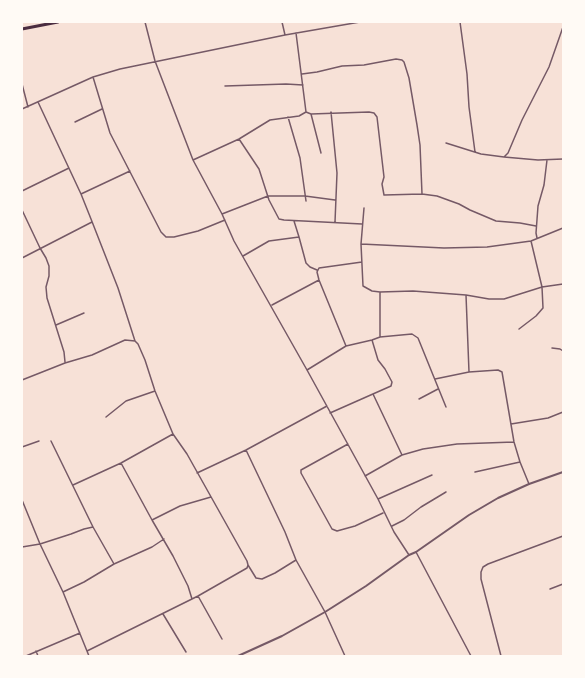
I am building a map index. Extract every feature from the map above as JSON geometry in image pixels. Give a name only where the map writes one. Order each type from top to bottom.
[{"type":"highway","points":[[22,29],[58,22]]},
{"type":"street","points":[[145,22],[155,61],[193,160],[222,214],[234,241],[272,305],[378,499],[394,532],[409,555]]},
{"type":"street","points":[[282,22],[285,35]]},
{"type":"street","points":[[22,109],[93,77],[120,68],[285,35],[360,22]]},
{"type":"street","points":[[460,22],[475,152]]},
{"type":"street","points":[[504,157],[508,153],[522,120],[549,67],[563,27]]},
{"type":"street","points":[[296,33],[306,112]]},
{"type":"street","points":[[302,74],[342,66],[364,65],[396,59],[402,60],[409,78],[420,145],[422,194]]},
{"type":"street","points":[[93,77],[110,133],[161,232],[166,237],[174,237],[198,231],[225,220]]},
{"type":"street","points":[[22,84],[28,107]]},
{"type":"street","points":[[225,86],[267,84],[303,85]]},
{"type":"street","points":[[38,102],[81,194],[118,288],[135,341],[138,344],[145,360],[155,391],[173,434],[187,454],[256,578],[262,579],[296,560]]},
{"type":"street","points":[[75,122],[102,110]]},
{"type":"street","points":[[193,160],[239,139],[270,120],[299,116],[306,112]]},
{"type":"street","points":[[306,112],[311,114],[331,112],[374,113],[377,117],[384,177],[382,184],[383,192],[387,195],[422,194],[449,200],[496,221],[536,226]]},
{"type":"street","points":[[331,112],[337,172],[335,223]]},
{"type":"street","points":[[311,114],[321,153]]},
{"type":"street","points":[[288,117],[300,158],[306,201]]},
{"type":"street","points":[[239,139],[259,169],[268,196],[279,219],[362,224]]},
{"type":"street","points":[[446,143],[475,152],[504,157],[547,160],[563,159]]},
{"type":"street","points":[[537,239],[536,226],[538,206],[545,179],[547,160]]},
{"type":"street","points":[[22,191],[68,168]]},
{"type":"street","points":[[81,194],[130,171]]},
{"type":"street","points":[[222,214],[268,196],[305,196],[335,200]]},
{"type":"street","points":[[364,208],[361,244],[363,286],[372,291],[413,291],[466,295],[489,299],[504,299],[542,287],[563,284]]},
{"type":"street","points":[[22,210],[49,266],[49,276],[46,287],[47,298],[64,352],[65,363]]},
{"type":"street","points":[[294,220],[306,263],[310,267],[317,270],[319,268],[362,262]]},
{"type":"street","points":[[22,258],[92,222]]},
{"type":"street","points":[[361,244],[451,248],[488,247],[531,241],[563,228]]},
{"type":"street","points":[[243,256],[269,241],[299,237]]},
{"type":"street","points":[[519,329],[536,316],[543,308],[542,287],[531,241]]},
{"type":"street","points":[[317,270],[318,280],[346,346]]},
{"type":"street","points":[[272,305],[318,280]]},
{"type":"street","points":[[380,292],[380,336]]},
{"type":"street","points":[[466,295],[469,372]]},
{"type":"street","points":[[56,325],[84,313]]},
{"type":"street","points":[[308,370],[346,346],[372,340],[380,336],[412,334],[418,338],[446,407]]},
{"type":"street","points":[[22,376],[23,380],[65,363],[92,355],[124,340],[135,341]]},
{"type":"street","points":[[330,412],[391,386],[392,382],[378,360],[372,340]]},
{"type":"street","points":[[552,348],[563,351]]},
{"type":"street","points":[[435,379],[469,372],[498,370],[502,372],[514,442],[529,484]]},
{"type":"street","points":[[419,399],[438,389]]},
{"type":"street","points":[[106,417],[126,401],[155,391]]},
{"type":"street","points":[[373,394],[402,455]]},
{"type":"street","points":[[197,473],[246,450],[327,406]]},
{"type":"street","points":[[511,424],[548,418],[563,412]]},
{"type":"street","points":[[73,485],[121,463],[173,434]]},
{"type":"street","points":[[22,447],[39,440]]},
{"type":"street","points":[[51,441],[93,527],[114,564]]},
{"type":"street","points":[[365,476],[402,455],[423,449],[457,444],[514,442]]},
{"type":"street","points":[[348,444],[301,470],[301,473],[332,529],[338,531],[355,526],[384,513]]},
{"type":"street","points":[[246,450],[285,532],[296,560],[325,612],[345,656]]},
{"type":"street","points":[[475,472],[520,462]]},
{"type":"street","points":[[121,463],[164,539],[188,586],[192,599]]},
{"type":"street","points":[[239,656],[288,633],[325,612],[366,586],[469,515],[498,498],[529,484],[563,472]]},
{"type":"street","points":[[378,499],[432,475]]},
{"type":"street","points":[[392,526],[404,520],[416,510],[446,492]]},
{"type":"street","points":[[152,520],[180,506],[211,498]]},
{"type":"street","points":[[22,500],[40,544],[63,592],[89,656]]},
{"type":"street","points":[[22,547],[40,544],[93,527]]},
{"type":"street","points":[[501,656],[481,579],[483,567],[563,536]]},
{"type":"street","points":[[63,592],[84,582],[114,564],[152,547],[164,539]]},
{"type":"street","points":[[416,552],[471,656]]},
{"type":"street","points":[[87,651],[198,596],[247,568],[248,565]]},
{"type":"street","points":[[550,588],[563,584]]},
{"type":"street","points":[[198,596],[222,639]]},
{"type":"street","points":[[163,614],[186,652]]},
{"type":"street","points":[[26,656],[80,633]]},
{"type":"street","points":[[36,651],[38,656]]}]
